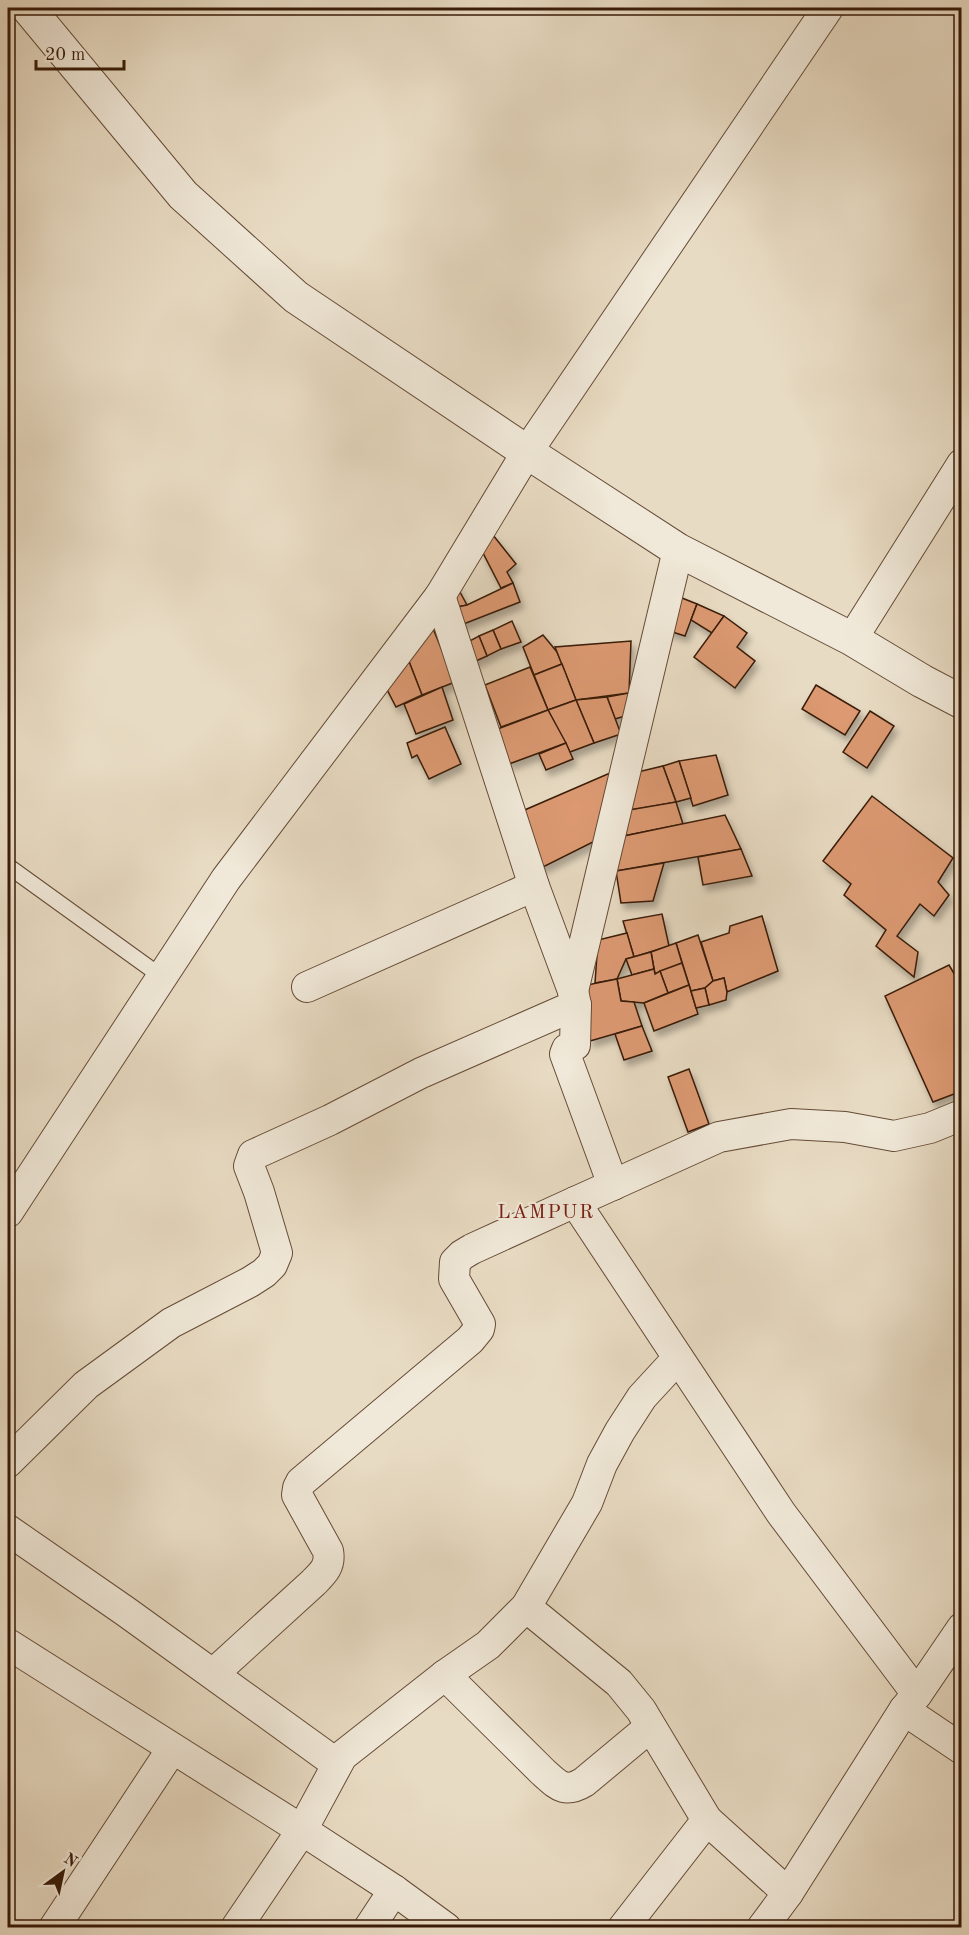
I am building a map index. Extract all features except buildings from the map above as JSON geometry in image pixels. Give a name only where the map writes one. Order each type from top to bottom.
[{"type":"street","points":[[28,8],[183,195],[288,289],[527,452],[678,550],[852,639],[962,702]]},
{"type":"street","points":[[8,1212],[226,879],[441,596],[527,452],[828,8]]},
{"type":"street","points":[[852,639],[957,480]]},
{"type":"street","points":[[575,998],[678,550]]},
{"type":"street","points":[[441,596],[534,886],[575,998],[577,1028],[575,1045],[567,1049],[565,1054],[613,1185]]},
{"type":"street","points":[[308,987],[534,886]]},
{"type":"street","points":[[8,1462],[86,1384],[171,1323],[264,1274],[272,1265],[277,1253],[249,1166],[254,1155],[330,1120],[575,998]]},
{"type":"street","points":[[213,1674],[313,1583],[328,1566],[328,1551],[297,1495],[301,1482],[470,1340],[479,1329],[480,1324],[454,1279],[455,1262],[462,1255],[719,1137],[791,1124],[845,1127],[894,1136],[930,1128],[962,1114]]},
{"type":"street","points":[[575,1202],[781,1513],[911,1702],[962,1749]]},
{"type":"street","points":[[236,1928],[302,1830],[342,1756],[488,1645],[526,1607],[587,1503],[602,1464],[620,1431],[642,1397],[678,1358]]},
{"type":"street","points":[[8,1530],[337,1764]]},
{"type":"street","points":[[526,1607],[619,1683],[640,1710],[707,1820],[788,1893]]},
{"type":"street","points":[[765,1927],[911,1702],[962,1628]]},
{"type":"street","points":[[8,1644],[302,1830],[394,1890],[446,1928]]},
{"type":"street","points":[[446,1675],[543,1772],[566,1789],[584,1782],[650,1727]]},
{"type":"street","points":[[54,1928],[172,1749]]},
{"type":"street","points":[[623,1928],[707,1820]]},
{"type":"street","points":[[369,1928],[394,1890]]},
{"type":"lane","points":[[8,866],[162,977]]},
{"type":"district","name":"LAMPUR","points":[[546,1211]]}]
